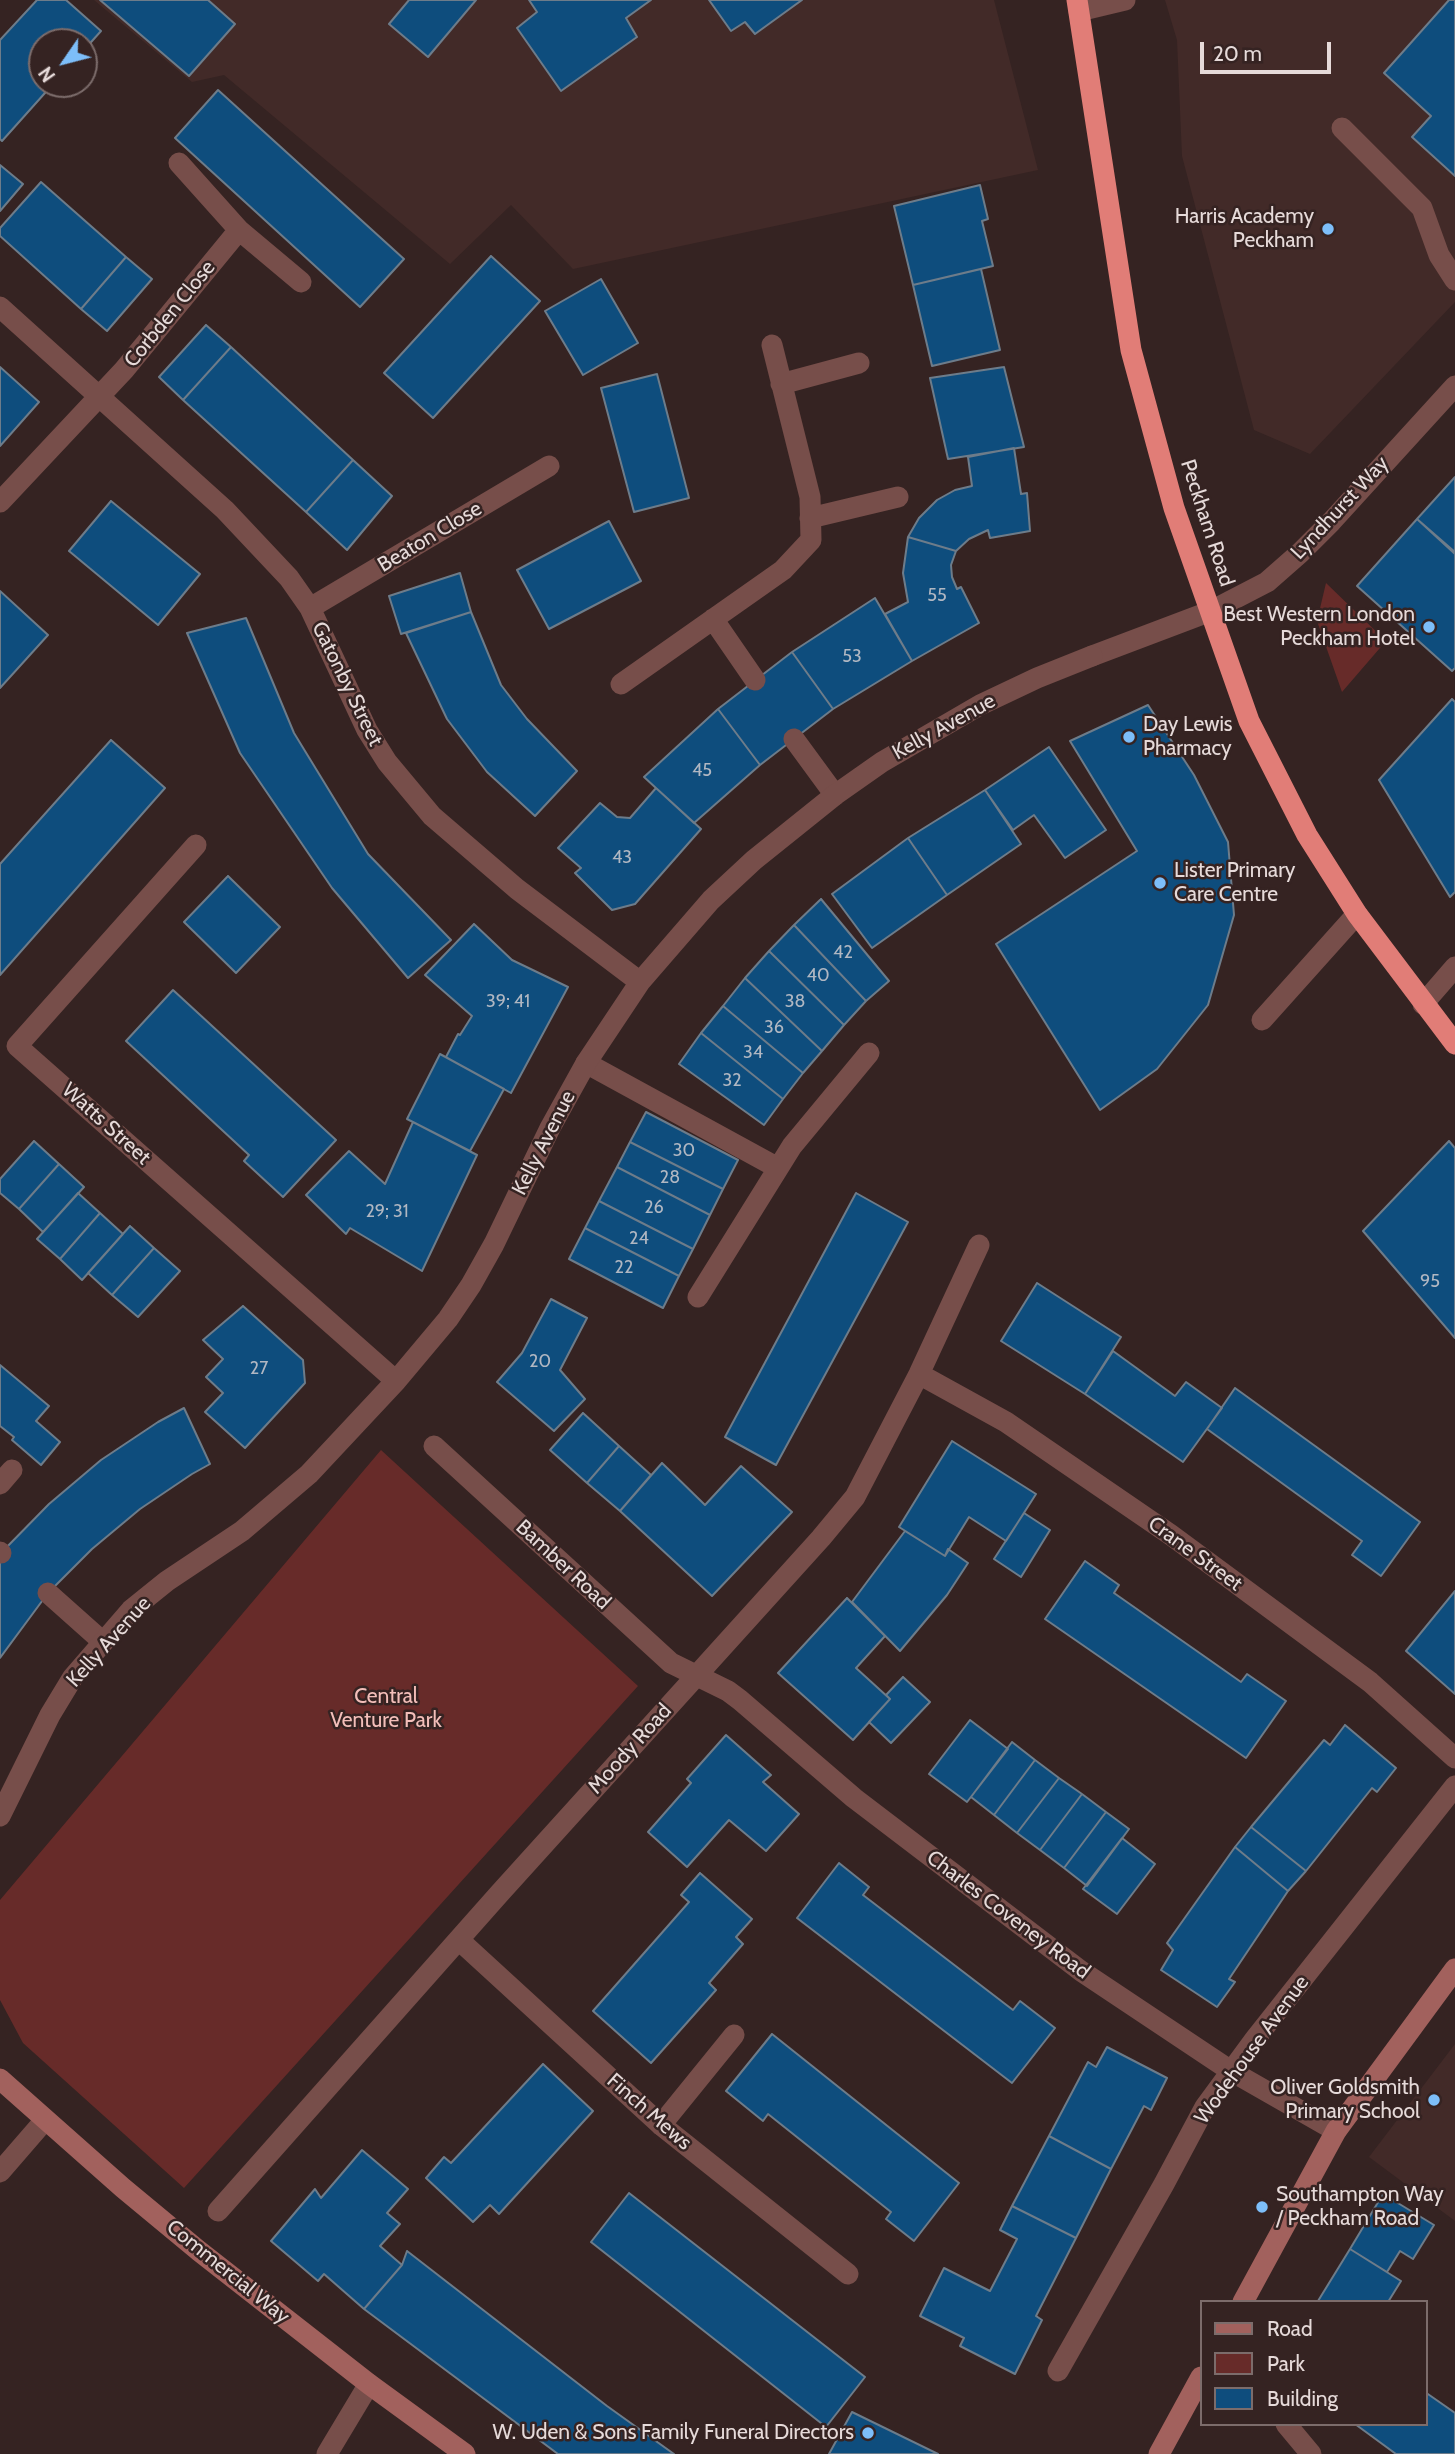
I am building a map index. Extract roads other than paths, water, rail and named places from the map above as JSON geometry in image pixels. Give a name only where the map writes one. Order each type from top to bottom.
[{"type":"highway","name":"Peckham Road","points":[[1078,6],[1131,350],[1174,508],[1255,735],[1307,835],[1357,914],[1455,1044]]},
{"type":"street","points":[[1078,6],[1125,0]]},
{"type":"street","points":[[1342,128],[1422,208],[1439,256],[1455,280]]},
{"type":"street","points":[[179,163],[239,230],[301,282]]},
{"type":"street","name":"Corbden Close","points":[[0,502],[101,396],[239,230]]},
{"type":"street","name":"Gatonby Street","points":[[0,307],[225,510],[289,578],[310,608],[366,730],[409,790],[432,816],[475,854],[640,982]]},
{"type":"street","points":[[621,684],[783,570],[811,540],[810,497],[772,345]]},
{"type":"street","points":[[781,384],[859,363]]},
{"type":"street","name":"Lyndhurst Way","points":[[1211,611],[1267,582],[1300,553],[1455,386]]},
{"type":"street","name":"Beaton Close","points":[[310,608],[549,466]]},
{"type":"street","points":[[810,518],[898,497]]},
{"type":"street","name":"Kelly Avenue","points":[[0,1816],[50,1715],[73,1677],[131,1610],[167,1581],[242,1531],[309,1474],[396,1381],[448,1319],[494,1244],[550,1128],[586,1063],[640,982],[711,900],[754,859],[835,794],[893,755],[980,705],[1037,678],[1211,611]]},
{"type":"street","points":[[713,618],[755,680]]},
{"type":"street","points":[[794,739],[835,794]]},
{"type":"street","name":"Watts Street","points":[[196,845],[17,1046],[396,1381]]},
{"type":"street","points":[[1262,1020],[1357,914]]},
{"type":"street","points":[[1423,1004],[1455,967]]},
{"type":"street","points":[[698,1297],[792,1146],[869,1053]]},
{"type":"street","points":[[586,1063],[778,1168]]},
{"type":"street","name":"Moody Road","points":[[218,2211],[855,1497],[919,1374],[979,1245]]},
{"type":"street","name":"Crane Street","points":[[919,1374],[1006,1422],[1171,1535],[1370,1682],[1455,1758]]},
{"type":"street","name":"Bamber Road","points":[[434,1446],[671,1663],[696,1676]]},
{"type":"street","points":[[48,1593],[103,1642]]},
{"type":"street","name":"Charles Coveney Road","points":[[696,1676],[728,1691],[740,1700],[854,1798],[1081,1971],[1231,2071],[1336,2131]]},
{"type":"street","name":"Wodehouse Avenue","points":[[1058,2371],[1164,2185],[1205,2107],[1455,1786]]},
{"type":"street","name":"Finch Mews","points":[[458,1940],[661,2125],[848,2274]]},
{"type":"street","points":[[1244,2300],[1336,2131],[1455,1969]]},
{"type":"street","points":[[661,2125],[734,2035]]},
{"type":"street","name":"Commercial Way","points":[[0,2079],[199,2251],[369,2385],[465,2454]]},
{"type":"street","points":[[0,2172],[45,2120]]},
{"type":"street","points":[[1159,2454],[1200,2379]]},
{"type":"street","points":[[327,2454],[369,2385]]},
{"type":"street","points":[[1288,2426],[1311,2454]]},
{"type":"place","name":"Harris Academy Peckham","points":[[1328,229]]},
{"type":"place","name":"Best Western London Peckham Hotel","points":[[1429,627]]},
{"type":"place","name":"Day Lewis Pharmacy","points":[[1129,737]]},
{"type":"place","name":"Lister Primary Care Centre","points":[[1160,883]]},
{"type":"place","name":"Oliver Goldsmith Primary School","points":[[1434,2100]]},
{"type":"place","name":"Southampton Way / Peckham Road","points":[[1262,2207]]},
{"type":"place","name":"W. Uden & Sons Family Funeral Directors","points":[[868,2433]]},
{"type":"park label","name":"Central Venture Park","points":[[386,1709]]}]
